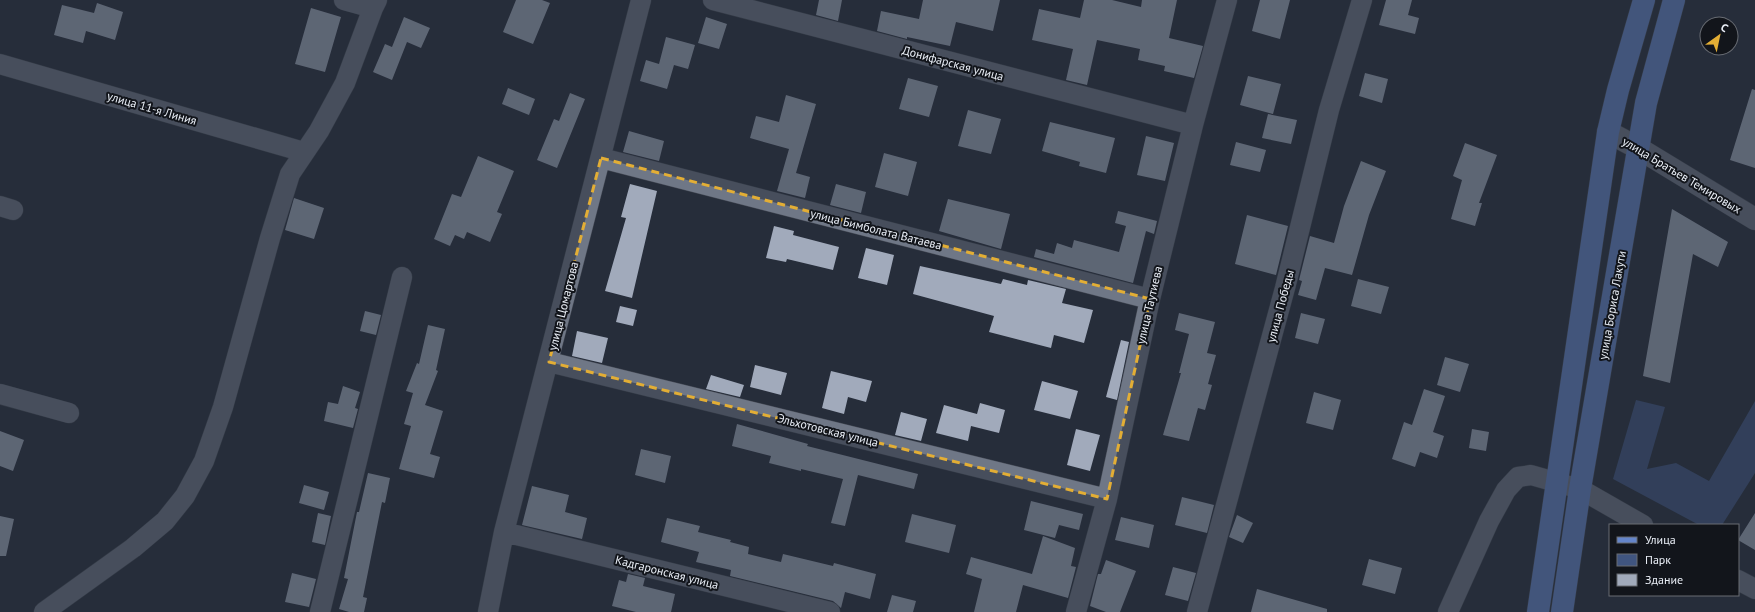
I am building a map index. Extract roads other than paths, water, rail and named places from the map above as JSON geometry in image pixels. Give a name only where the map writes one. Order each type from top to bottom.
[{"type":"main road","points":[[1538,612],[1608,132],[1618,90],[1644,0]]},
{"type":"main road","name":"улица Бориса Лакути","points":[[1562,612],[1580,489],[1646,102],[1674,0]]},
{"type":"street","points":[[44,612],[133,548],[165,521],[185,496],[204,461],[223,407],[290,174],[318,131],[345,83],[375,4],[344,0]]},
{"type":"street","name":"улица Цомартова","points":[[488,612],[504,532],[641,0]]},
{"type":"street","name":"Донифарская улица","points":[[713,0],[1193,125]]},
{"type":"street","name":"улица Таутиева","points":[[1076,612],[1107,499],[1150,299],[1193,125],[1227,0]]},
{"type":"street","name":"улица Победы","points":[[1197,612],[1283,295],[1329,110],[1362,0]]},
{"type":"street","name":"улица 11-я Линия","points":[[0,64],[304,152]]},
{"type":"street","name":"улица Братьев Темировых","points":[[1608,132],[1638,148],[1755,219]]},
{"type":"street","name":"улица Бимболата Ватаева","points":[[601,158],[1150,299]]},
{"type":"street","points":[[320,612],[402,277]]},
{"type":"street","name":"Эльхотовская улица","points":[[549,362],[1107,499]]},
{"type":"street","points":[[0,394],[69,413]]},
{"type":"street","points":[[1448,612],[1489,521],[1506,490],[1518,477],[1531,476],[1580,489],[1641,524]]},
{"type":"street","name":"Кадгаронская улица","points":[[504,532],[830,612]]},
{"type":"street","points":[[1739,581],[1755,589]]}]
